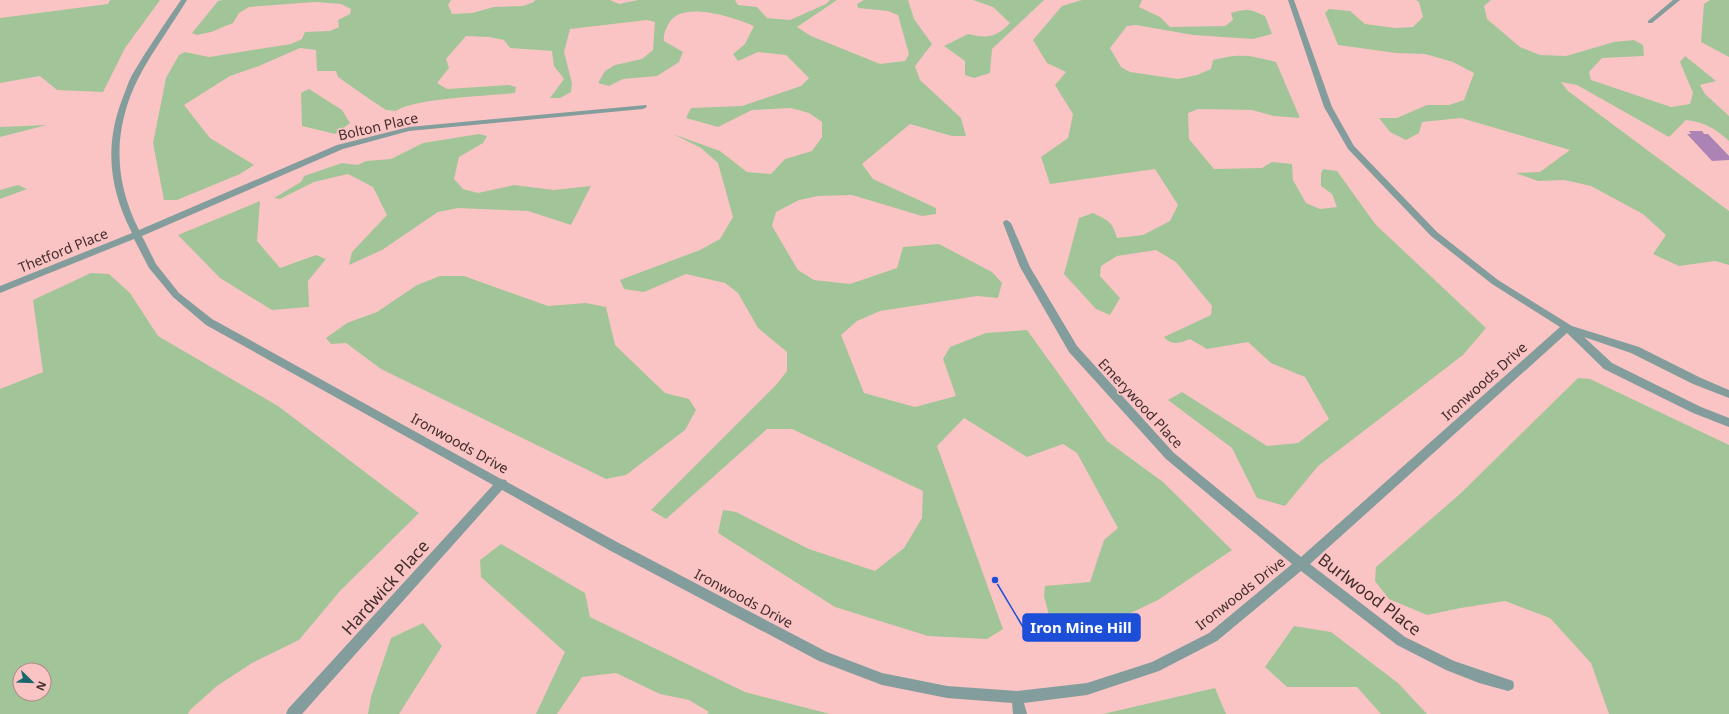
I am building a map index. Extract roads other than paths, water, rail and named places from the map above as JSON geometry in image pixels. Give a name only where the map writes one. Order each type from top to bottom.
[{"type":"street","name":"Ironwoods Drive","points":[[184,0],[135,76],[119,117],[115,142],[117,181],[126,213],[152,266],[176,295],[209,322],[502,483],[613,546],[823,657],[882,679],[947,692],[1017,697],[1087,689],[1155,667],[1213,637],[1301,564],[1567,328]]},
{"type":"street","points":[[1292,0],[1328,107],[1351,147],[1434,234],[1495,282],[1567,328],[1608,366],[1697,410],[1729,423]]},
{"type":"street","points":[[1650,22],[1677,0]]},
{"type":"street","name":"Bolton Place","points":[[136,235],[340,147],[409,129],[643,107]]},
{"type":"street","name":"Emerywood Place","points":[[1007,223],[1025,267],[1073,349],[1170,456],[1301,564]]},
{"type":"street","name":"Thetford Place","points":[[0,290],[136,235]]},
{"type":"street","points":[[1567,328],[1635,350],[1697,381],[1729,394]]},
{"type":"street","name":"Hardwick Place","points":[[293,714],[502,483]]},
{"type":"street","name":"Burlwood Place","points":[[1301,564],[1400,641],[1450,666],[1479,677],[1508,684]]},
{"type":"street","points":[[1017,697],[1020,714]]},
{"type":"place","name":"Iron Mine Hill","points":[[995,580]]}]
